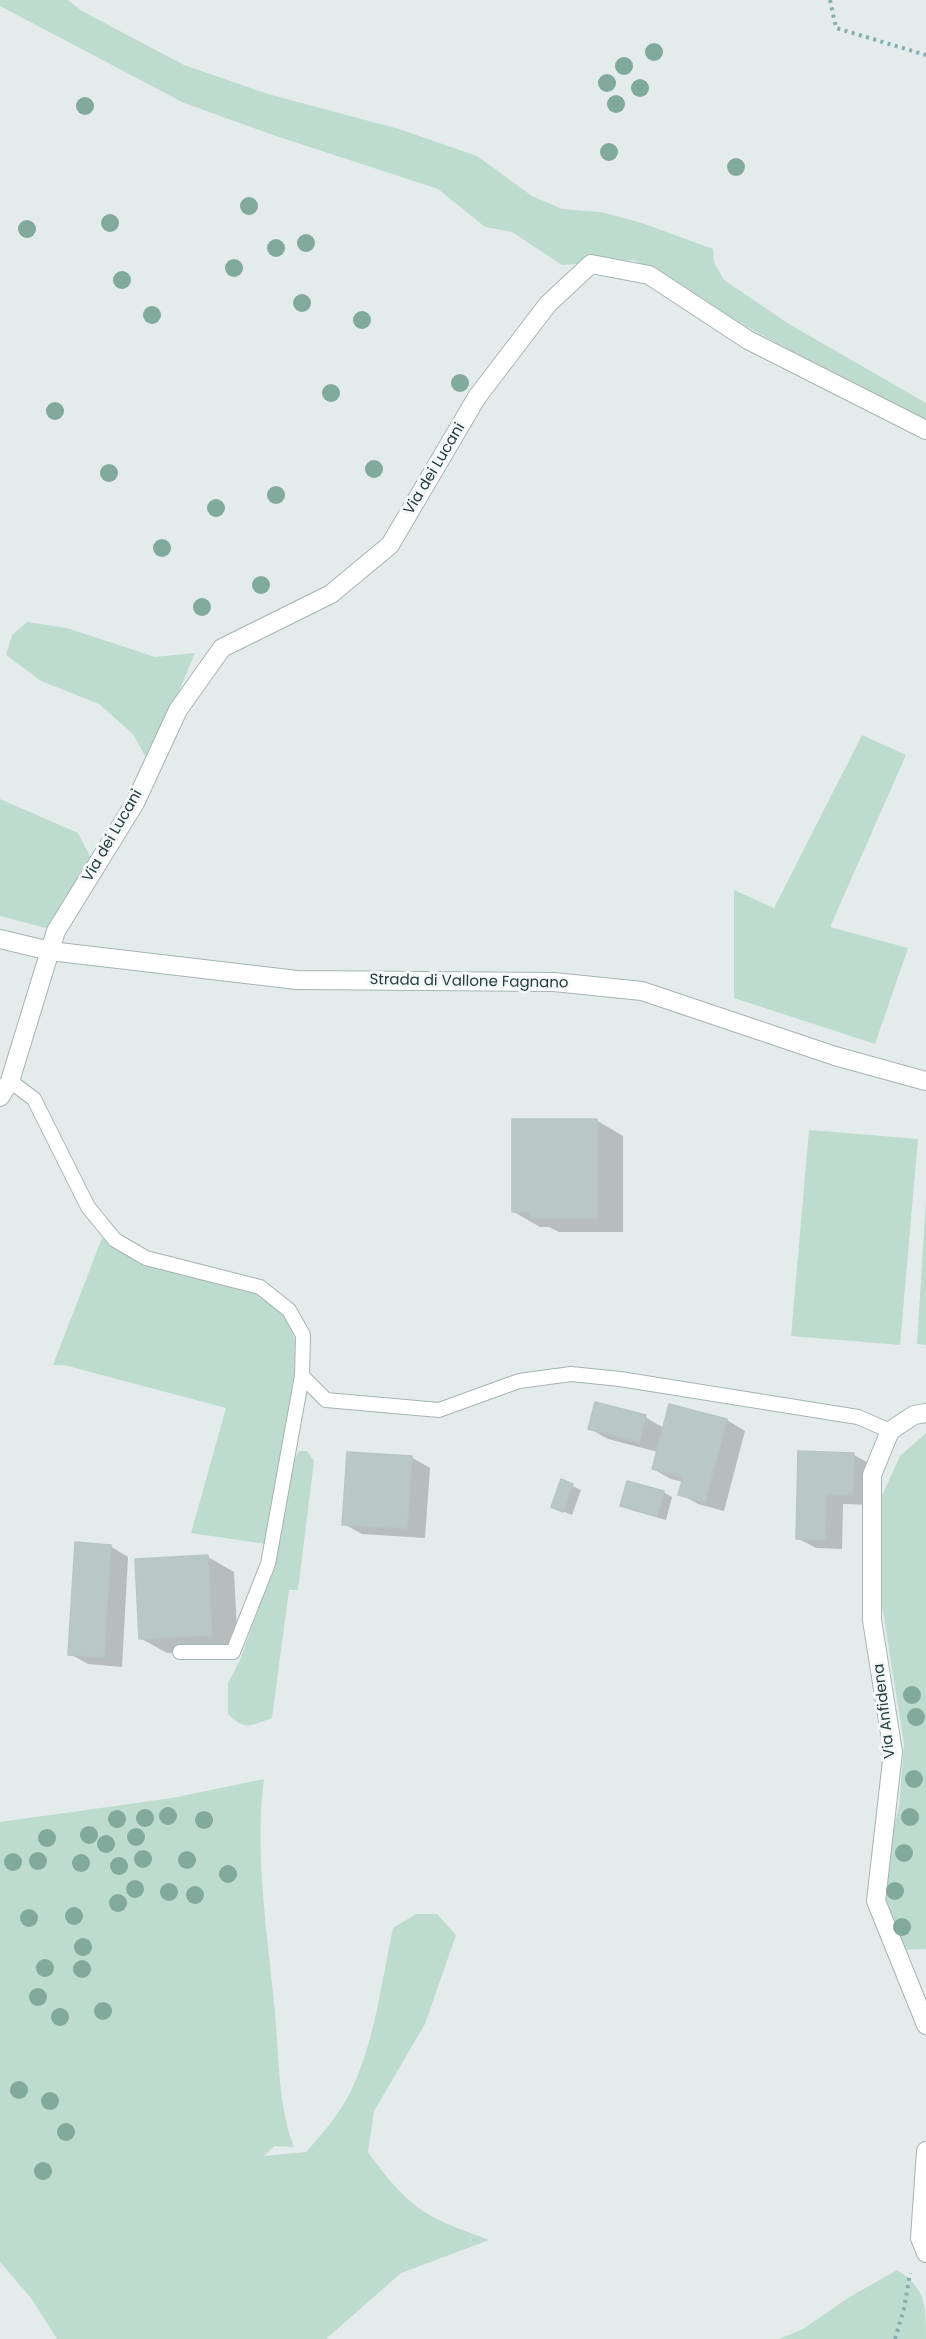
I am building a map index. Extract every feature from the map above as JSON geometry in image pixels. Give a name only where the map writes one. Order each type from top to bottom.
[{"type":"street","name":"Via dei Lucani","points":[[50,951],[56,931],[135,803],[178,710],[222,648],[331,594],[390,545],[477,398],[548,304],[591,264],[649,275],[748,340],[926,430]]},
{"type":"street","name":"Strada di Vallone Fagnano","points":[[0,939],[50,951],[297,980],[554,982],[642,991],[835,1056],[926,1081]]},
{"type":"street","points":[[0,1097],[10,1081],[50,951]]},
{"type":"street","points":[[890,1431],[915,1415],[926,1413]]},
{"type":"street","name":"Via Anfidena","points":[[890,1431],[872,1475],[872,1620],[893,1752],[876,1901],[926,2025]]},
{"type":"street","points":[[926,2151],[920,2238],[926,2253]]},
{"type":"lane","points":[[10,1081],[34,1099],[88,1207],[115,1240],[146,1258],[260,1287],[289,1310],[303,1335],[302,1376],[268,1564],[233,1652],[180,1652]]},
{"type":"lane","points":[[302,1376],[326,1400],[439,1410],[519,1381],[572,1374],[620,1379],[858,1417],[890,1431]]},
{"type":"path","points":[[830,0],[836,28],[926,55]]},
{"type":"path","points":[[895,2339],[904,2309],[910,2266]]},
{"type":"green space","points":[[0,0],[68,0],[82,11],[184,65],[268,94],[399,129],[477,156],[532,196],[562,209],[601,212],[642,223],[713,249],[714,262],[724,280],[789,324],[926,403],[926,424],[703,303],[662,275],[634,260],[562,265],[512,232],[485,227],[438,189],[184,103],[0,6]]},
{"type":"green space","points":[[27,622],[67,628],[155,657],[195,653],[149,763],[133,734],[99,704],[41,681],[6,655],[12,635]]},
{"type":"green space","points":[[862,735],[906,755],[830,927],[908,948],[875,1044],[734,998],[734,890],[774,908]]},
{"type":"green space","points":[[0,799],[78,833],[94,864],[53,930],[0,916]]},
{"type":"green space","points":[[809,1130],[918,1139],[900,1345],[791,1336]]},
{"type":"green space","points":[[926,1200],[926,1345],[917,1344]]},
{"type":"green space","points":[[102,1238],[139,1259],[236,1285],[268,1299],[290,1322],[297,1349],[295,1398],[266,1544],[191,1533],[226,1408],[64,1365],[53,1365]]},
{"type":"green space","points":[[926,1433],[926,1949],[903,1950],[885,1904],[881,1875],[899,1807],[904,1744],[877,1573],[875,1511],[900,1456]]},
{"type":"green space","points":[[299,1451],[307,1451],[314,1461],[298,1590],[289,1590],[272,1718],[254,1725],[244,1725],[228,1714],[228,1683],[240,1660],[268,1582],[293,1463]]},
{"type":"green space","points":[[264,1779],[261,1808],[263,1895],[282,2098],[294,2147],[274,2146],[264,2156],[306,2152],[335,2117],[350,2093],[366,2053],[393,1928],[416,1914],[437,1914],[456,1935],[425,2024],[374,2111],[368,2152],[393,2184],[418,2208],[448,2224],[489,2240],[401,2273],[326,2339],[57,2339],[31,2298],[0,2262],[0,1822],[172,1798]]},
{"type":"green space","points":[[897,2270],[914,2284],[922,2298],[926,2316],[926,2339],[779,2339],[803,2329],[848,2298]]},
{"type":"building","points":[[512,1119],[597,1119],[597,1218],[531,1218],[530,1212],[512,1212]]},
{"type":"building","points":[[595,1402],[646,1415],[639,1442],[588,1429]]},
{"type":"building","points":[[669,1404],[727,1419],[705,1502],[678,1495],[683,1477],[652,1469]]},
{"type":"building","points":[[798,1451],[854,1453],[853,1495],[826,1494],[825,1540],[796,1539]]},
{"type":"building","points":[[347,1452],[412,1456],[407,1528],[342,1525]]},
{"type":"building","points":[[561,1479],[573,1484],[563,1512],[551,1507]]},
{"type":"building","points":[[627,1481],[664,1491],[657,1516],[620,1506]]},
{"type":"building","points":[[75,1542],[111,1545],[104,1657],[68,1655]]},
{"type":"building","points":[[208,1555],[212,1635],[139,1639],[135,1559]]}]
